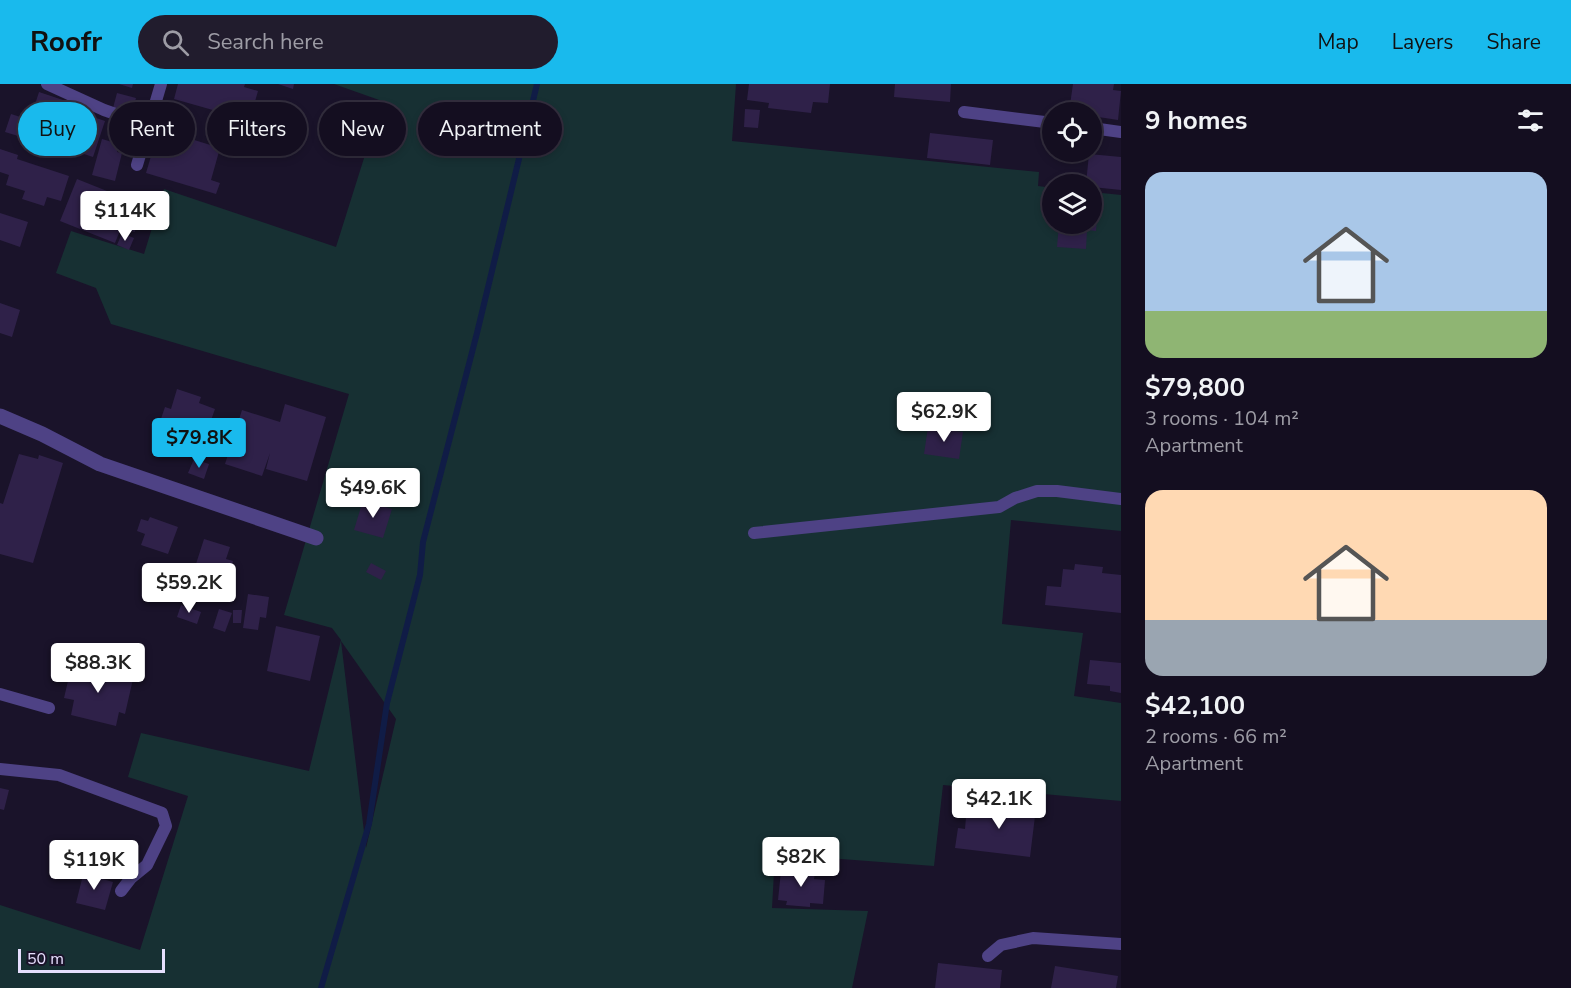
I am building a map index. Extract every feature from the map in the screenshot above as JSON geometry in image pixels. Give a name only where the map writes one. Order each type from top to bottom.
[{"type":"street","points":[[0,416],[42,434],[100,464],[316,538]]},
{"type":"lane","points":[[47,84],[109,112]]},
{"type":"lane","points":[[156,102],[161,84]]},
{"type":"lane","points":[[964,112],[1042,122]]},
{"type":"lane","points":[[1102,129],[1121,132]]},
{"type":"lane","points":[[137,165],[140,156]]},
{"type":"lane","points":[[753,533],[999,507],[1015,498],[1037,491],[1057,491],[1121,500]]},
{"type":"lane","points":[[0,694],[50,708]]},
{"type":"lane","points":[[0,769],[58,775],[162,813],[166,826],[147,865],[131,878],[121,891]]},
{"type":"lane","points":[[988,956],[1001,945],[1033,938],[1121,944]]},
{"type":"green space","points":[[334,84],[736,84],[732,141],[1039,172],[1038,186],[1042,187],[1042,234],[1102,234],[1102,193],[1121,195],[1121,531],[1011,520],[1002,624],[1083,633],[1074,696],[1121,703],[1121,801],[943,785],[934,866],[775,854],[772,908],[868,911],[852,988],[0,988],[0,905],[140,950],[188,796],[128,777],[141,733],[309,771],[341,640],[332,628],[284,615],[349,394],[111,324],[96,288],[56,273],[71,231],[144,254],[164,189],[336,247],[365,156],[406,156],[406,102],[382,102]],"holes":[[[341,641],[396,719],[366,848]]]},
{"type":"building","points":[[119,84],[133,84],[132,88]]},
{"type":"building","points":[[178,84],[245,84],[244,87],[258,91],[255,102],[207,102],[207,108],[195,105],[195,102],[174,99]]},
{"type":"building","points":[[278,84],[294,84],[293,89]]},
{"type":"building","points":[[749,84],[830,84],[828,103],[813,102],[811,113],[768,108],[769,103],[747,100]]},
{"type":"building","points":[[895,84],[951,84],[950,102],[894,97]]},
{"type":"building","points":[[1073,84],[1114,84],[1113,90],[1121,91],[1118,120],[1102,118],[1102,102],[1070,102]]},
{"type":"building","points":[[39,92],[69,102],[36,102]]},
{"type":"building","points":[[117,93],[136,98],[135,102],[115,102]]},
{"type":"building","points":[[745,109],[760,110],[758,128],[744,127]]},
{"type":"building","points":[[11,114],[18,116],[18,136],[5,132]]},
{"type":"building","points":[[97,118],[105,121],[97,145]]},
{"type":"building","points":[[930,133],[993,140],[990,165],[927,158]]},
{"type":"building","points":[[102,139],[109,141],[109,156],[121,156],[115,181],[92,175]]},
{"type":"building","points":[[195,140],[207,144],[207,156],[218,156],[211,180],[220,183],[216,194],[146,173],[151,156],[195,156]]},
{"type":"building","points":[[0,149],[18,155],[17,159],[69,176],[61,201],[47,197],[44,206],[22,199],[25,191],[6,185],[9,175],[0,172]]},
{"type":"building","points":[[1102,155],[1121,157],[1121,190],[1102,188],[1102,174],[1087,174],[1088,162],[1102,162]]},
{"type":"building","points":[[77,179],[132,201],[115,243],[60,221]]},
{"type":"building","points":[[0,213],[28,222],[20,247],[0,240]]},
{"type":"building","points":[[126,219],[136,220],[135,232],[124,230]]},
{"type":"building","points":[[122,233],[134,238],[129,250],[117,245]]},
{"type":"building","points":[[1058,234],[1087,234],[1086,249],[1057,247]]},
{"type":"building","points":[[0,303],[20,310],[12,337],[0,333]]},
{"type":"building","points":[[177,389],[201,397],[199,403],[215,409],[199,454],[154,439],[165,407],[171,409]]},
{"type":"building","points":[[285,404],[326,417],[307,481],[266,469],[270,453],[262,476],[225,464],[242,410],[280,422]]},
{"type":"building","points":[[928,427],[963,432],[959,459],[924,454]]},
{"type":"building","points":[[19,454],[38,459],[39,455],[63,463],[33,563],[0,554],[0,503],[3,504]]},
{"type":"building","points":[[194,459],[209,464],[204,479],[188,473]]},
{"type":"building","points":[[363,500],[392,509],[383,538],[354,530]]},
{"type":"building","points":[[150,517],[178,527],[168,554],[141,545],[145,534],[137,531],[141,519],[148,521]]},
{"type":"building","points":[[204,539],[230,547],[226,559],[233,561],[220,602],[187,592]]},
{"type":"building","points":[[371,563],[386,571],[381,580],[366,572]]},
{"type":"building","points":[[1075,564],[1103,567],[1102,573],[1121,575],[1121,613],[1045,605],[1047,586],[1061,587],[1063,569],[1074,570]]},
{"type":"building","points":[[248,594],[269,597],[266,618],[260,617],[258,630],[243,628]]},
{"type":"building","points":[[181,605],[201,612],[197,624],[177,617]]},
{"type":"building","points":[[219,609],[232,613],[225,632],[213,628]]},
{"type":"building","points":[[233,610],[242,610],[241,623],[233,623]]},
{"type":"building","points":[[276,626],[320,636],[310,681],[267,671]]},
{"type":"building","points":[[1090,660],[1121,663],[1121,693],[1110,691],[1110,686],[1087,684]]},
{"type":"building","points":[[72,664],[133,679],[125,714],[119,712],[116,726],[71,715],[74,700],[64,698]]},
{"type":"building","points":[[0,788],[9,790],[4,810],[0,809]]},
{"type":"building","points":[[979,802],[1036,808],[1030,857],[955,848],[958,828],[965,829],[966,817],[977,818]]},
{"type":"building","points":[[789,865],[806,867],[806,873],[815,873],[814,879],[825,880],[823,904],[810,903],[810,907],[786,905],[787,901],[778,900],[781,871],[789,872]]},
{"type":"building","points":[[84,871],[100,875],[99,878],[113,882],[105,910],[76,903]]},
{"type":"building","points":[[938,963],[1002,970],[1000,988],[935,988]]},
{"type":"building","points":[[1055,966],[1118,976],[1116,988],[1051,988]]},
{"type":"waterway","points":[[321,988],[369,824],[387,703],[420,575],[423,542],[477,333],[537,84]]}]
